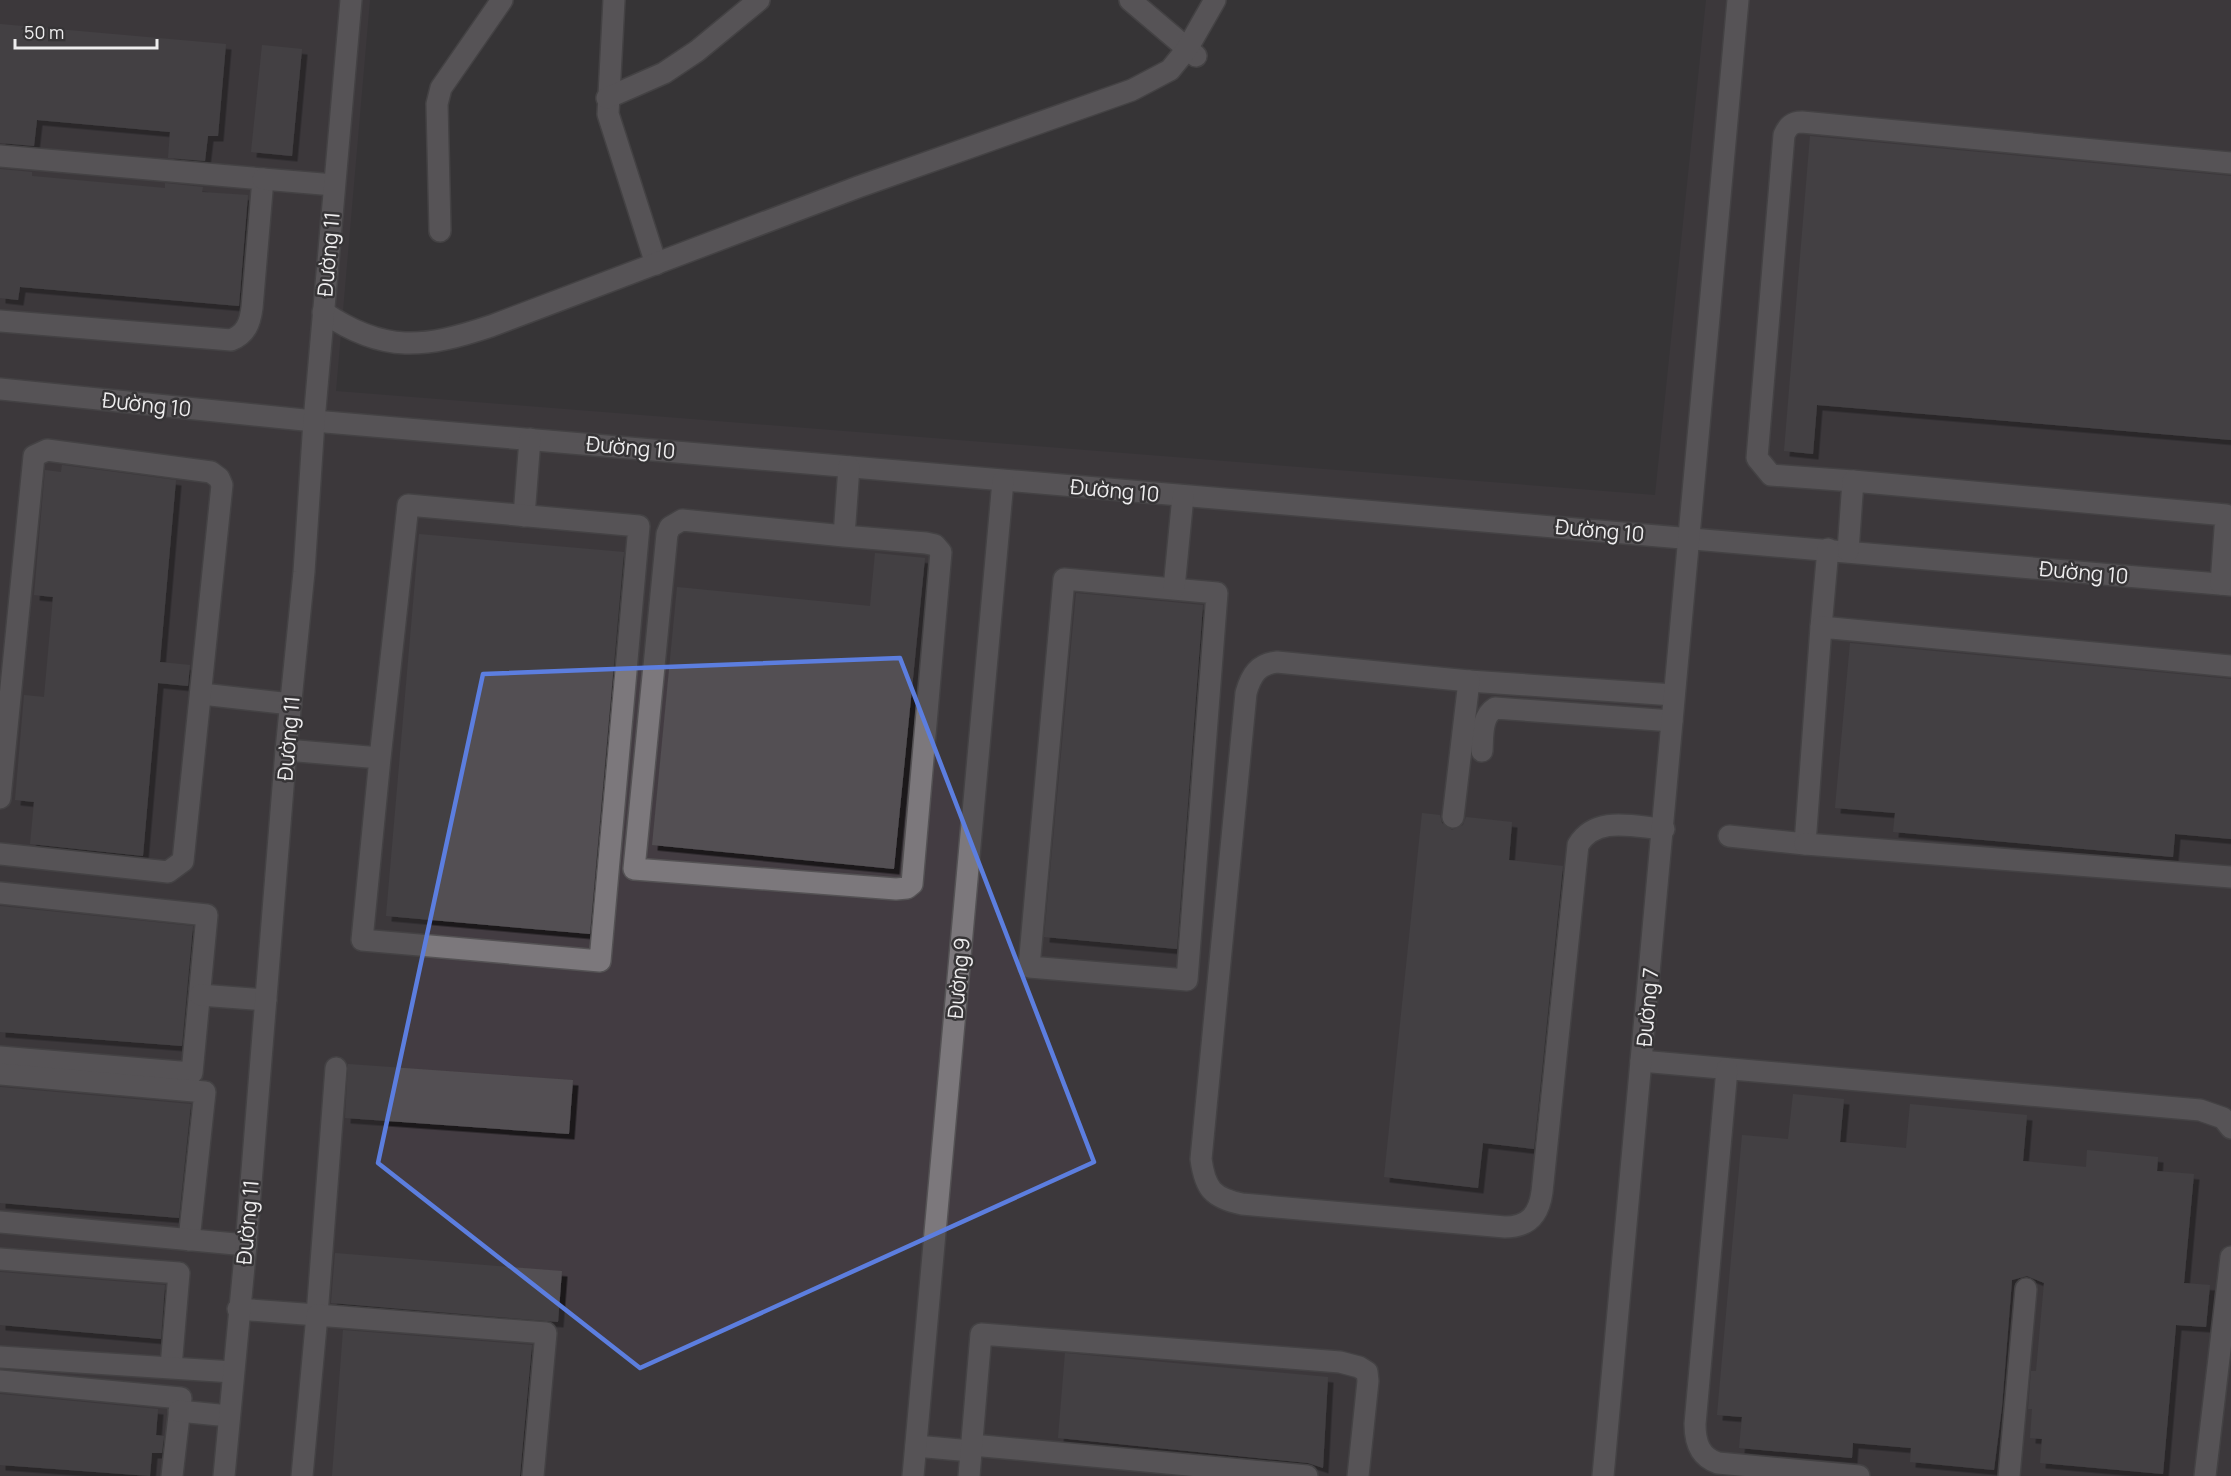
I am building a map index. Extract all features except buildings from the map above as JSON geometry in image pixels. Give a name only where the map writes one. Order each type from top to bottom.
[{"type":"street","name":"Đường 11","points":[[224,1476],[238,1309],[246,1245],[286,750],[304,572],[314,421],[351,0]]},
{"type":"street","points":[[440,231],[437,105],[441,88],[502,0]]},
{"type":"street","points":[[614,0],[607,98],[608,114],[656,264]]},
{"type":"street","points":[[607,98],[664,73],[697,51],[759,0]]},
{"type":"street","points":[[1130,0],[1191,53]]},
{"type":"street","points":[[323,312],[348,328],[401,344],[442,342],[491,326],[858,187],[1132,90],[1170,70],[1191,53],[1215,0]]},
{"type":"street","name":"Đường 7","points":[[1603,1476],[1664,829],[1674,696],[1738,0]]},
{"type":"street","points":[[2226,585],[2229,515],[1771,475],[1756,458],[1784,135],[1794,122],[2231,164]]},
{"type":"street","points":[[0,156],[334,185]]},
{"type":"street","points":[[0,321],[231,340],[239,337],[250,321],[252,308],[263,179]]},
{"type":"street","name":"Đường 10","points":[[0,389],[314,421],[1003,481],[1689,537],[2226,585]]},
{"type":"street","points":[[524,516],[530,439]]},
{"type":"street","points":[[0,798],[31,464],[34,456],[47,450],[211,472],[219,478],[222,485],[183,861],[168,872],[0,854]]},
{"type":"street","points":[[844,536],[849,466]]},
{"type":"street","name":"Đường 9","points":[[913,1476],[1003,481]]},
{"type":"street","points":[[1805,844],[1821,627],[1853,481]]},
{"type":"street","points":[[1174,588],[1183,496]]},
{"type":"street","points":[[408,505],[639,526],[600,961],[362,940],[380,758],[408,505]]},
{"type":"street","points":[[682,520],[844,536],[926,543],[936,545],[941,552],[912,884],[907,888],[896,889],[634,869],[667,534],[670,527],[682,520]]},
{"type":"street","points":[[1064,579],[1174,588],[1217,593],[1187,980],[1029,967],[1064,579]]},
{"type":"street","points":[[1821,627],[2231,666]]},
{"type":"street","points":[[1664,829],[1603,824],[1583,836],[1578,844],[1542,1192],[1540,1207],[1531,1219],[1519,1227],[1506,1227],[1242,1204],[1215,1196],[1207,1185],[1201,1159],[1245,704],[1250,679],[1257,669],[1277,662],[1468,681],[1674,696]]},
{"type":"street","points":[[1454,817],[1468,681]]},
{"type":"street","points":[[202,694],[291,704]]},
{"type":"street","points":[[1482,751],[1485,721],[1488,713],[1495,708],[1672,721]]},
{"type":"street","points":[[286,750],[380,758]]},
{"type":"street","points":[[1729,836],[2231,877]]},
{"type":"street","points":[[0,893],[207,915],[192,1073],[0,1057]]},
{"type":"street","points":[[200,995],[266,1000]]},
{"type":"street","points":[[1641,1061],[2200,1110],[2223,1118],[2231,1128]]},
{"type":"street","points":[[302,1476],[336,1068]]},
{"type":"street","points":[[1727,1069],[1695,1424],[1697,1443],[1702,1454],[1718,1463],[1859,1476]]},
{"type":"street","points":[[0,1074],[205,1092],[189,1240]]},
{"type":"street","points":[[0,1222],[246,1245]]},
{"type":"street","points":[[2205,1476],[2231,1253]]},
{"type":"street","points":[[0,1259],[179,1274],[171,1367]]},
{"type":"street","points":[[2009,1476],[2026,1289]]},
{"type":"street","points":[[238,1309],[546,1333],[533,1476]]},
{"type":"street","points":[[969,1476],[981,1334],[1328,1361],[1359,1367],[1366,1372],[1358,1476]]},
{"type":"street","points":[[0,1357],[233,1372]]},
{"type":"street","points":[[0,1381],[181,1398],[172,1476]]},
{"type":"street","points":[[179,1411],[230,1416]]},
{"type":"street","points":[[916,1446],[971,1448],[1307,1476]]},
{"type":"highlighted area","points":[[900,658],[1094,1162],[640,1368],[378,1163],[483,674]]},
{"type":"shaded area","points":[[0,0],[370,0],[336,391],[1655,495],[1706,0],[2231,0],[2231,1476],[0,1476]]}]
